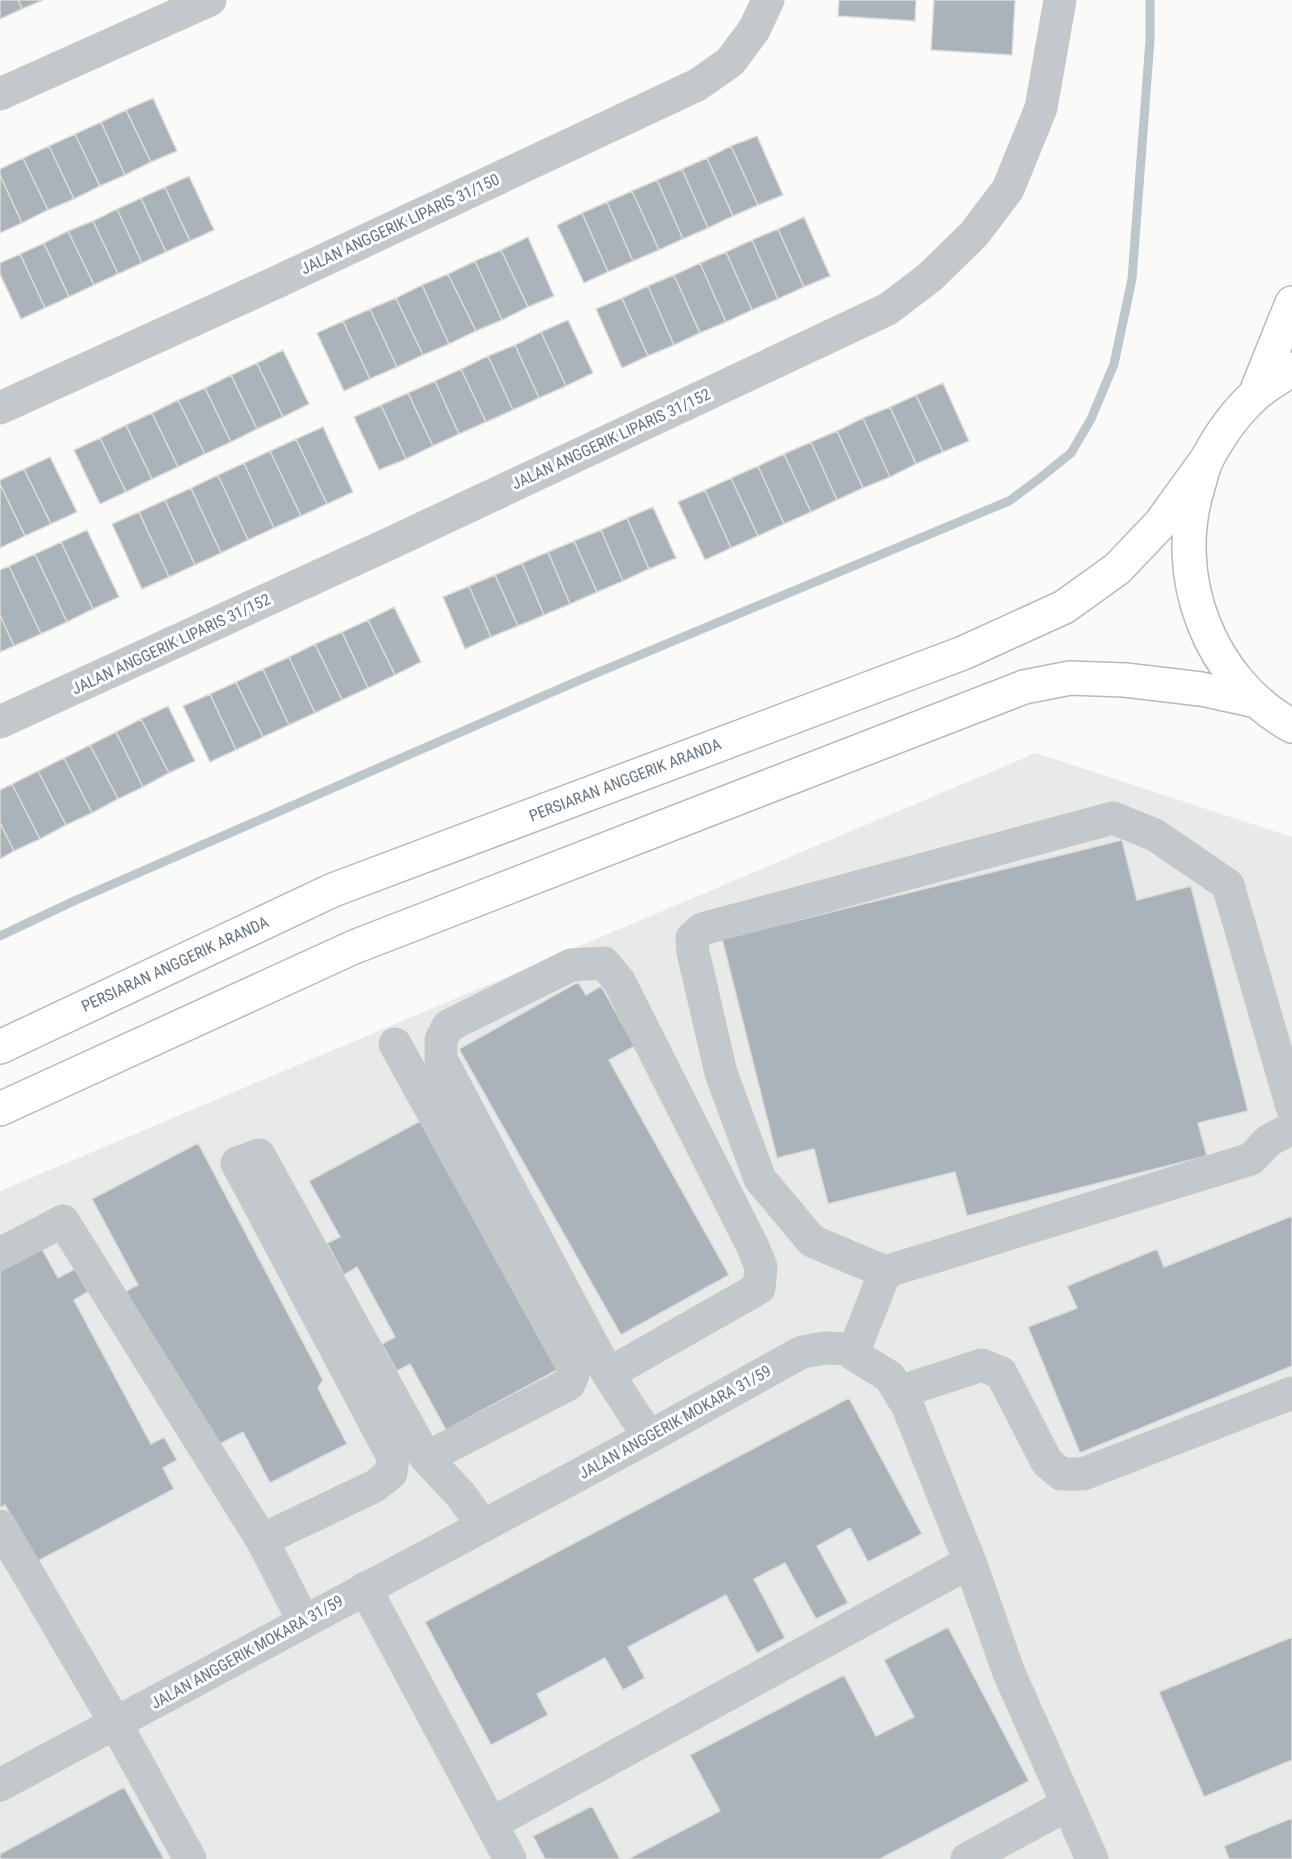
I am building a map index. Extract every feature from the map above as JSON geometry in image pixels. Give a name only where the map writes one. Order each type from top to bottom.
[{"type":"main road","points":[[1255,395],[1292,303]]},
{"type":"main road","points":[[1292,369],[1255,395],[1234,418],[1207,459],[1194,501],[1189,532],[1189,563],[1194,594],[1203,624],[1217,652],[1235,678],[1256,701],[1292,726]]},
{"type":"main road","name":"PERSIARAN ANGGERIK ARANDA","points":[[0,1047],[333,890],[963,653],[1064,607],[1117,570],[1160,524],[1207,459]]},
{"type":"main road","points":[[0,1109],[354,946],[1024,687],[1071,678],[1125,680],[1201,689],[1256,701]]},
{"type":"street","name":"JALAN ANGGERIK LIPARIS 31/150","points":[[0,408],[288,277],[697,85],[730,62],[754,30],[768,0]]},
{"type":"street","name":"JALAN ANGGERIK LIPARIS 31/152","points":[[0,722],[393,542],[888,309],[930,277],[974,234],[1008,189],[1041,108],[1060,0]]},
{"type":"street","points":[[0,94],[196,2]]},
{"type":"street","points":[[1292,1107],[1228,885],[1155,835],[1113,818],[702,929],[692,938],[693,952],[721,1073],[760,1179],[812,1241],[885,1272],[1251,1159],[1268,1141],[1292,1128]]},
{"type":"street","points":[[608,1374],[759,1288],[761,1267],[748,1236],[619,981],[604,963],[571,965],[448,1026],[441,1040],[441,1059],[608,1374],[649,1437]]},
{"type":"street","points":[[394,1044],[571,1362],[573,1375],[569,1384],[426,1458]]},
{"type":"street","points":[[262,1540],[375,1485],[392,1473],[393,1457],[237,1163],[260,1155],[426,1458],[461,1495],[483,1526]]},
{"type":"street","points":[[0,1254],[63,1221],[262,1540],[304,1622]]},
{"type":"street","points":[[853,1354],[885,1272]]},
{"type":"street","name":"JALAN ANGGERIK MOKARA 31/59","points":[[0,1785],[649,1437],[802,1352],[841,1348],[850,1349],[853,1354],[890,1377],[908,1407],[970,1562],[1009,1673],[1092,1859]]},
{"type":"street","points":[[899,1392],[982,1365],[1001,1373],[1047,1462],[1061,1474],[1083,1474],[1292,1393]]},
{"type":"street","points":[[0,1526],[116,1724],[190,1859]]},
{"type":"street","points":[[491,1824],[970,1562]]},
{"type":"street","points":[[365,1588],[510,1859]]},
{"type":"street","points":[[968,1859],[1067,1805]]},
{"type":"shaded area","points":[[1036,753],[1292,837],[1292,1859],[0,1859],[0,1191]]},
{"type":"building","points":[[0,0],[18,0],[22,9],[0,19]]},
{"type":"building","points":[[18,0],[43,0],[22,9]]},
{"type":"building","points":[[839,0],[916,0],[915,21],[838,16]]},
{"type":"building","points":[[934,0],[1015,0],[1012,55],[931,50]]},
{"type":"building","points":[[153,98],[177,151],[151,162],[126,110]]},
{"type":"building","points":[[126,110],[151,162],[125,175],[101,122]]},
{"type":"building","points":[[101,122],[125,175],[100,186],[75,134]]},
{"type":"building","points":[[75,134],[100,186],[74,199],[49,146]]},
{"type":"building","points":[[757,136],[783,195],[758,205],[731,146]]},
{"type":"building","points":[[49,146],[74,199],[48,210],[23,158]]},
{"type":"building","points":[[731,146],[758,205],[733,216],[707,158]]},
{"type":"building","points":[[23,158],[48,210],[22,223],[0,175],[0,169]]},
{"type":"building","points":[[707,158],[733,216],[708,228],[682,169]]},
{"type":"building","points":[[682,169],[708,228],[683,239],[657,180]]},
{"type":"building","points":[[0,175],[22,223],[0,233]]},
{"type":"building","points":[[189,176],[214,230],[190,241],[165,187]]},
{"type":"building","points":[[657,180],[683,239],[659,250],[632,191]]},
{"type":"building","points":[[165,187],[190,241],[166,252],[141,198]]},
{"type":"building","points":[[632,191],[659,250],[633,261],[607,202]]},
{"type":"building","points":[[141,198],[166,252],[142,263],[117,209]]},
{"type":"building","points":[[607,202],[633,261],[608,272],[582,213]]},
{"type":"building","points":[[117,209],[142,263],[118,274],[93,221]]},
{"type":"building","points":[[582,213],[608,272],[584,283],[557,225]]},
{"type":"building","points":[[804,217],[830,276],[804,287],[778,229]]},
{"type":"building","points":[[93,221],[118,274],[94,285],[68,231]]},
{"type":"building","points":[[778,229],[804,287],[778,299],[752,240]]},
{"type":"building","points":[[68,231],[94,285],[69,297],[44,243]]},
{"type":"building","points":[[528,237],[554,296],[528,307],[501,250]]},
{"type":"building","points":[[752,240],[778,299],[752,310],[726,252]]},
{"type":"building","points":[[44,243],[69,297],[45,308],[20,254]]},
{"type":"building","points":[[501,250],[528,307],[502,320],[475,261]]},
{"type":"building","points":[[726,252],[752,310],[726,322],[700,263]]},
{"type":"building","points":[[20,254],[45,308],[21,319],[0,274],[0,263]]},
{"type":"building","points":[[475,261],[502,320],[476,331],[448,274]]},
{"type":"building","points":[[700,263],[726,322],[700,333],[674,275]]},
{"type":"building","points":[[448,274],[476,331],[449,344],[422,285]]},
{"type":"building","points":[[674,275],[700,333],[674,345],[648,286]]},
{"type":"building","points":[[422,285],[449,344],[423,355],[396,298]]},
{"type":"building","points":[[648,286],[674,345],[648,356],[622,298]]},
{"type":"building","points":[[396,298],[423,355],[397,367],[370,309]]},
{"type":"building","points":[[622,298],[648,356],[622,368],[596,309]]},
{"type":"building","points":[[370,309],[397,367],[370,379],[343,321]]},
{"type":"building","points":[[568,320],[593,373],[566,386],[541,332]]},
{"type":"building","points":[[343,321],[370,379],[344,391],[317,333]]},
{"type":"building","points":[[541,332],[566,386],[539,398],[515,345]]},
{"type":"building","points":[[515,345],[539,398],[513,410],[488,356]]},
{"type":"building","points":[[283,350],[309,404],[283,417],[257,363]]},
{"type":"building","points":[[488,356],[513,410],[486,422],[461,369]]},
{"type":"building","points":[[257,363],[283,417],[257,429],[231,375]]},
{"type":"building","points":[[461,369],[486,422],[459,434],[435,381]]},
{"type":"building","points":[[231,375],[257,429],[231,442],[205,388]]},
{"type":"building","points":[[435,381],[459,434],[433,446],[408,393]]},
{"type":"building","points":[[943,383],[969,441],[943,452],[916,395]]},
{"type":"building","points":[[205,388],[231,442],[205,454],[178,400]]},
{"type":"building","points":[[408,393],[433,446],[406,459],[381,405]]},
{"type":"building","points":[[916,395],[943,452],[916,464],[890,407]]},
{"type":"building","points":[[178,400],[205,454],[178,467],[152,413]]},
{"type":"building","points":[[381,405],[406,459],[379,470],[354,417]]},
{"type":"building","points":[[890,407],[916,464],[890,477],[863,418]]},
{"type":"building","points":[[152,413],[178,467],[152,479],[126,425]]},
{"type":"building","points":[[863,418],[890,477],[863,488],[837,431]]},
{"type":"building","points":[[126,425],[152,479],[126,492],[100,438]]},
{"type":"building","points":[[323,427],[353,492],[327,504],[296,439]]},
{"type":"building","points":[[837,431],[863,488],[837,500],[811,442]]},
{"type":"building","points":[[100,438],[126,492],[100,504],[74,450]]},
{"type":"building","points":[[296,439],[327,504],[301,516],[270,451]]},
{"type":"building","points":[[811,442],[837,500],[811,512],[784,454]]},
{"type":"building","points":[[270,451],[301,516],[274,528],[244,463]]},
{"type":"building","points":[[784,454],[811,512],[784,524],[758,466]]},
{"type":"building","points":[[50,457],[77,512],[51,524],[24,469]]},
{"type":"building","points":[[244,463],[274,528],[248,540],[218,475]]},
{"type":"building","points":[[758,466],[784,524],[758,536],[731,478]]},
{"type":"building","points":[[24,469],[51,524],[25,536],[0,484],[0,480]]},
{"type":"building","points":[[218,475],[248,540],[221,553],[191,488]]},
{"type":"building","points":[[731,478],[758,536],[731,548],[705,490]]},
{"type":"building","points":[[0,484],[25,536],[0,548]]},
{"type":"building","points":[[191,488],[221,553],[195,565],[165,500]]},
{"type":"building","points":[[705,490],[731,548],[705,560],[678,502]]},
{"type":"building","points":[[165,500],[195,565],[169,577],[139,512]]},
{"type":"building","points":[[653,507],[676,558],[649,569],[627,518]]},
{"type":"building","points":[[139,512],[169,577],[142,589],[112,524]]},
{"type":"building","points":[[627,518],[649,569],[623,581],[601,530]]},
{"type":"building","points":[[87,530],[119,597],[93,609],[61,542]]},
{"type":"building","points":[[601,530],[623,581],[597,592],[574,541]]},
{"type":"building","points":[[574,541],[597,592],[570,604],[548,552]]},
{"type":"building","points":[[61,542],[93,609],[67,622],[35,554]]},
{"type":"building","points":[[548,552],[570,604],[544,615],[522,563]]},
{"type":"building","points":[[35,554],[67,622],[41,634],[9,566]]},
{"type":"building","points":[[522,563],[544,615],[518,626],[495,575]]},
{"type":"building","points":[[9,566],[41,634],[14,646],[0,615],[0,570]]},
{"type":"building","points":[[495,575],[518,626],[491,637],[469,586]]},
{"type":"building","points":[[469,586],[491,637],[465,649],[443,597]]},
{"type":"building","points":[[394,607],[421,662],[395,675],[368,620]]},
{"type":"building","points":[[0,615],[14,646],[0,652]]},
{"type":"building","points":[[368,620],[395,675],[368,688],[342,632]]},
{"type":"building","points":[[342,632],[368,688],[342,700],[315,644]]},
{"type":"building","points":[[315,644],[342,700],[315,713],[289,657]]},
{"type":"building","points":[[289,657],[315,713],[289,725],[263,669]]},
{"type":"building","points":[[263,669],[289,725],[263,737],[236,682]]},
{"type":"building","points":[[236,682],[263,737],[236,750],[210,694]]},
{"type":"building","points":[[210,694],[236,750],[210,762],[183,706]]},
{"type":"building","points":[[168,706],[195,761],[169,773],[141,719]]},
{"type":"building","points":[[141,719],[169,773],[143,787],[116,732]]},
{"type":"building","points":[[116,732],[143,787],[118,799],[90,745]]},
{"type":"building","points":[[90,745],[118,799],[92,813],[64,758]]},
{"type":"building","points":[[64,758],[92,813],[66,825],[38,771]]},
{"type":"building","points":[[38,771],[66,825],[40,839],[12,784]]},
{"type":"building","points":[[12,784],[40,839],[14,851],[0,823],[0,790]]},
{"type":"building","points":[[0,823],[14,851],[0,859]]},
{"type":"building","points":[[1122,840],[1137,900],[1191,886],[1248,1111],[1198,1123],[1207,1156],[967,1216],[955,1172],[828,1204],[814,1149],[777,1158],[722,939]]},
{"type":"building","points":[[578,982],[586,995],[601,986],[635,1046],[609,1060],[729,1275],[621,1335],[459,1049]]},
{"type":"building","points":[[420,1121],[557,1370],[446,1430],[410,1364],[397,1371],[382,1344],[395,1337],[357,1267],[344,1275],[327,1243],[340,1237],[309,1181]]},
{"type":"building","points":[[198,1143],[323,1380],[318,1388],[347,1444],[270,1483],[243,1432],[210,1449],[126,1291],[138,1285],[92,1199]]},
{"type":"building","points":[[1292,1216],[1292,1366],[1080,1453],[1028,1327],[1077,1308],[1067,1286],[1157,1249],[1164,1267]]},
{"type":"building","points":[[42,1249],[58,1278],[75,1269],[88,1292],[74,1300],[151,1444],[164,1437],[177,1460],[163,1468],[174,1489],[36,1562],[5,1505],[0,1508],[0,1271]]},
{"type":"building","points":[[849,1398],[922,1534],[868,1562],[850,1528],[817,1546],[848,1603],[816,1619],[785,1563],[754,1579],[785,1638],[757,1653],[726,1595],[628,1647],[645,1678],[623,1690],[605,1658],[537,1694],[548,1715],[491,1745],[425,1622]]},
{"type":"building","points":[[948,1627],[1029,1781],[880,1859],[628,1859],[720,1811],[690,1755],[844,1675],[876,1736],[914,1717],[884,1660]]},
{"type":"building","points":[[1292,1637],[1292,1760],[1204,1797],[1159,1692]]},
{"type":"building","points":[[124,1787],[164,1859],[0,1859],[0,1854]]},
{"type":"building","points":[[592,1806],[620,1859],[545,1859],[533,1836]]},
{"type":"building","points":[[1292,1818],[1292,1859],[1229,1859],[1224,1846]]},
{"type":"waterway","points":[[0,936],[74,901],[580,680],[1009,501],[1071,453],[1091,419],[1114,364],[1132,279],[1150,40],[1150,0]]}]
